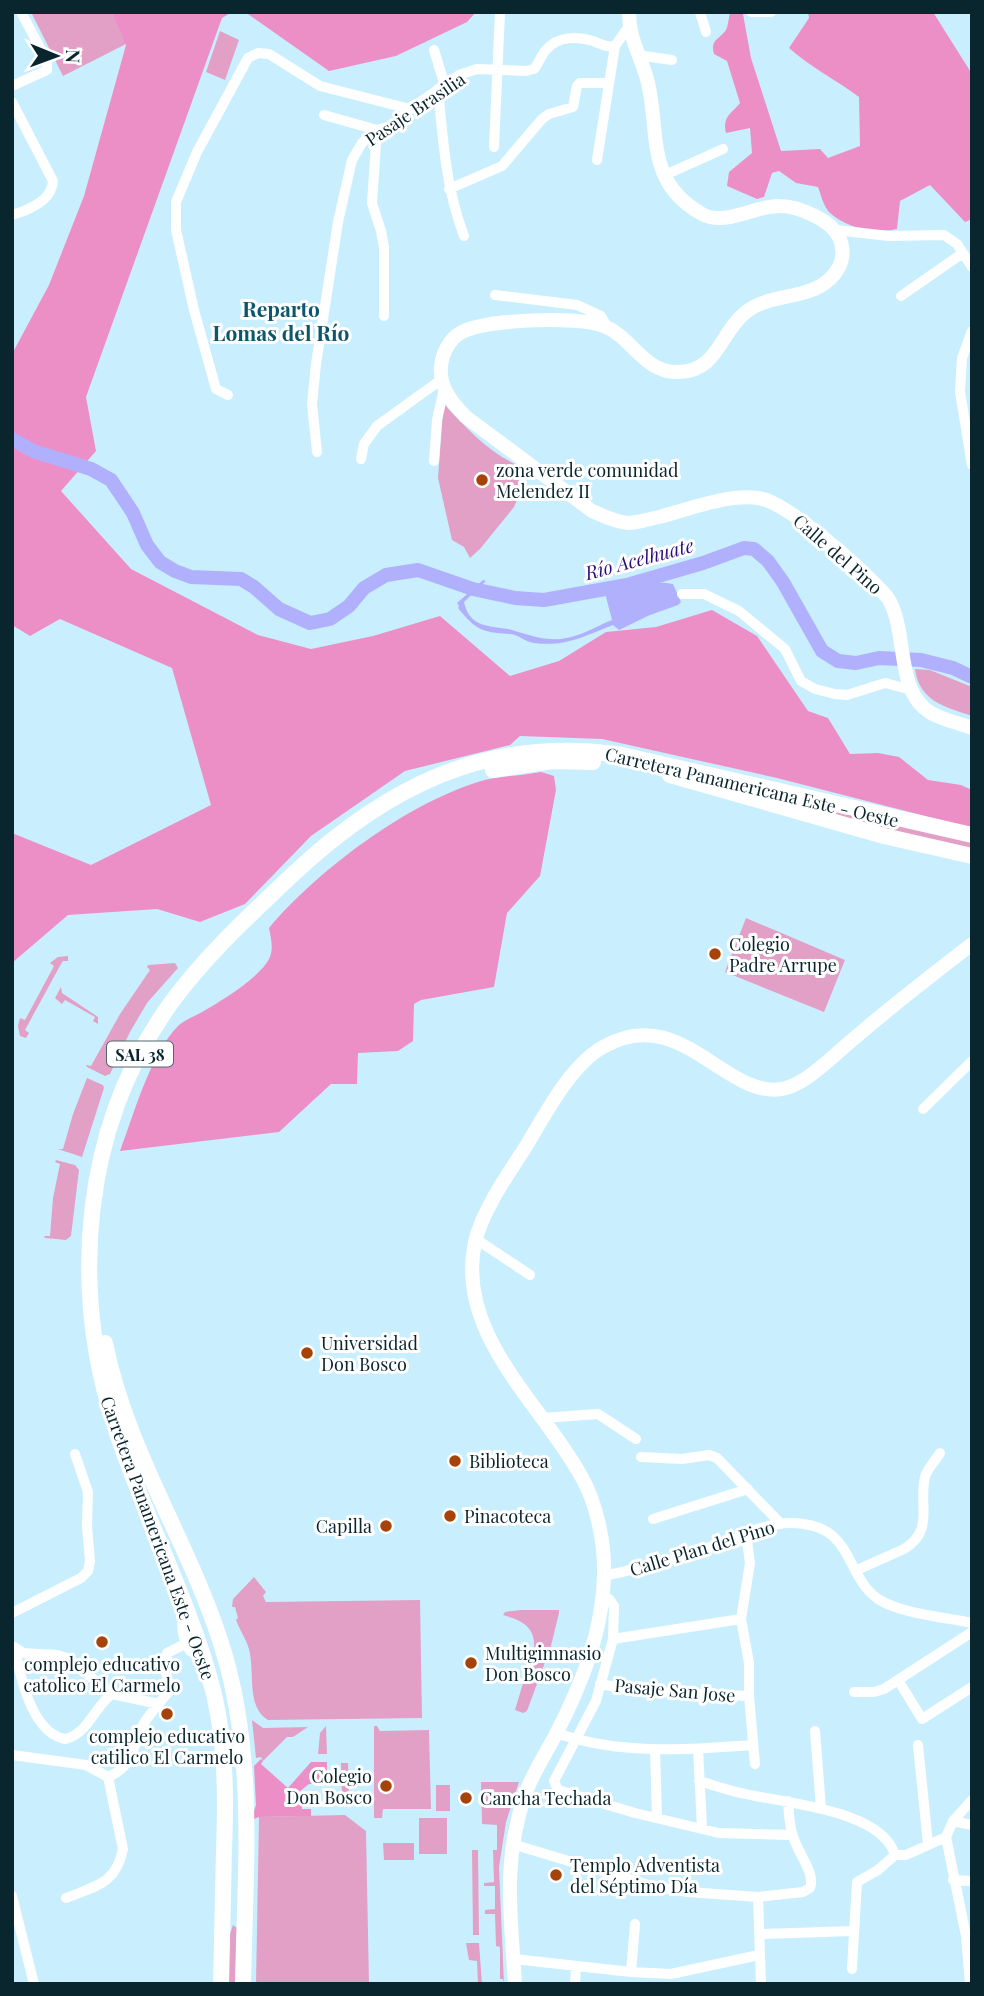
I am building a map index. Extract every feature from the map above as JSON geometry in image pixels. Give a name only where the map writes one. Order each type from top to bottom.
[{"type":"highway","name":"Carretera Panamericana Este - Oeste","points":[[221,1984],[225,1771],[213,1691],[185,1605],[121,1443],[101,1379],[91,1315],[90,1233],[96,1176],[114,1112],[150,1033],[191,977],[239,926],[327,845],[380,804],[414,786],[457,769],[520,753],[575,750],[636,757],[972,835]]},
{"type":"highway","name":"Carretera Panamericana Este - Oeste","points":[[243,1984],[246,1774],[237,1701],[198,1581],[128,1423],[109,1360],[99,1297],[99,1234],[109,1161],[122,1115],[138,1079],[175,1014],[208,973],[274,905],[370,823],[427,791],[508,766],[564,761],[626,765],[711,786],[884,836],[972,856]]},
{"type":"highway","points":[[224,1896],[235,1905],[241,1903],[245,1894]]},
{"type":"highway","points":[[222,1929],[235,1917],[241,1920],[244,1930]]},
{"type":"main road","points":[[443,384],[442,359],[446,349],[460,333],[489,325],[571,320],[607,327],[617,332],[640,356],[658,368],[677,373],[696,369],[714,356],[747,310],[764,302],[813,290],[834,274],[841,260],[842,243],[836,230],[808,213],[779,206],[764,207],[730,217],[709,216],[685,202],[665,175],[655,149],[648,82],[632,42],[629,19]]},
{"type":"main road","name":"Calle del Pino","points":[[443,384],[454,405],[466,417],[593,511],[607,518],[638,522],[744,497],[766,499],[785,508],[881,590],[895,609],[906,676],[912,690]]},
{"type":"main road","points":[[912,690],[920,705],[928,711],[972,728]]},
{"type":"main road","points":[[515,1984],[509,1885],[512,1844],[526,1793],[557,1733],[592,1652],[604,1576],[597,1523],[582,1476],[496,1351],[484,1326],[473,1278],[476,1239],[480,1225],[512,1168],[564,1087],[584,1063],[605,1045],[639,1035],[658,1036],[698,1054],[756,1087],[785,1088],[814,1071],[972,944]]},
{"type":"street","points":[[12,86],[47,70],[47,61],[21,12]]},
{"type":"street","points":[[494,147],[500,12]]},
{"type":"street","points":[[700,12],[706,32]]},
{"type":"street","points":[[751,12],[771,12]]},
{"type":"street","points":[[597,160],[615,46],[629,19]]},
{"type":"street","name":"Pasaje Brasilia","points":[[317,453],[312,404],[316,363],[338,222],[352,160],[362,143],[377,130],[394,125],[410,109],[460,75],[477,69],[534,69],[544,51],[555,41],[572,38],[615,46]]},
{"type":"street","points":[[434,50],[442,88],[449,189],[464,236]]},
{"type":"street","points":[[228,395],[216,389],[194,310],[176,230],[176,202],[202,143],[248,58],[258,53],[269,54],[320,86],[410,109]]},
{"type":"street","points":[[637,55],[672,60]]},
{"type":"street","points":[[449,189],[502,166],[542,119],[549,114],[573,107],[580,82],[609,83]]},
{"type":"street","points":[[12,102],[53,181],[53,189],[49,195],[33,208],[13,213]]},
{"type":"street","points":[[324,115],[377,130],[372,203],[384,247],[384,316]]},
{"type":"street","points":[[665,175],[723,149]]},
{"type":"street","points":[[836,230],[889,236],[944,235],[957,244],[972,267]]},
{"type":"street","points":[[901,296],[963,253]]},
{"type":"street","points":[[495,295],[577,305],[601,316],[607,327]]},
{"type":"street","points":[[972,331],[962,358],[966,371],[960,392],[969,425],[972,465]]},
{"type":"street","points":[[361,459],[364,444],[377,426],[443,384]]},
{"type":"street","points":[[434,461],[443,384]]},
{"type":"street","points":[[682,594],[704,594],[739,611],[785,649],[801,681],[815,689],[847,695],[885,683],[912,690]]},
{"type":"street","points":[[923,1110],[972,1061]]},
{"type":"street","points":[[476,1239],[530,1275]]},
{"type":"street","points":[[543,1418],[598,1414],[636,1439]]},
{"type":"street","points":[[857,1570],[911,1545],[922,1531],[925,1474],[940,1453]]},
{"type":"street","points":[[12,1613],[81,1578],[88,1571],[88,1492],[75,1454]]},
{"type":"street","points":[[640,1457],[681,1459],[709,1455],[717,1458],[781,1524]]},
{"type":"street","points":[[653,1520],[748,1489]]},
{"type":"street","name":"Calle Plan del Pino","points":[[604,1576],[651,1567],[746,1534],[792,1523],[813,1526],[824,1531],[844,1547],[869,1591],[887,1604],[972,1623]]},
{"type":"street","points":[[746,1534],[750,1563],[741,1619],[749,1663],[755,1764]]},
{"type":"street","points":[[601,1595],[609,1599],[614,1606],[613,1639],[596,1701],[554,1785],[558,1790],[657,1818],[729,1834],[792,1835]]},
{"type":"street","points":[[185,1605],[180,1625],[185,1644],[190,1651],[202,1655]]},
{"type":"street","points":[[613,1639],[741,1619]]},
{"type":"street","points":[[854,1692],[874,1692],[898,1680],[972,1632]]},
{"type":"street","points":[[12,1755],[86,1765],[108,1777],[119,1773],[128,1763],[145,1722],[170,1690],[166,1673],[167,1653],[185,1644]]},
{"type":"street","points":[[14,1646],[23,1653],[67,1658],[112,1694],[159,1704]]},
{"type":"street","points":[[14,1646],[30,1703],[45,1730],[53,1735],[65,1739],[79,1732],[103,1700],[112,1694]]},
{"type":"street","points":[[898,1680],[922,1719],[972,1687]]},
{"type":"street","name":"Pasaje San Jose","points":[[600,1684],[638,1691],[749,1696]]},
{"type":"street","points":[[815,1731],[821,1808]]},
{"type":"street","points":[[557,1733],[576,1740],[655,1749],[752,1745]]},
{"type":"street","points":[[918,1745],[928,1843]]},
{"type":"street","points":[[655,1749],[657,1818]]},
{"type":"street","points":[[698,1749],[702,1827]]},
{"type":"street","points":[[66,1898],[107,1882],[121,1860],[123,1849],[108,1777]]},
{"type":"street","points":[[699,1781],[741,1793],[821,1808],[871,1826],[892,1843],[895,1855]]},
{"type":"street","points":[[970,1983],[969,1936],[953,1880],[946,1837],[953,1821],[972,1800]]},
{"type":"street","points":[[512,1844],[652,1886],[688,1892],[758,1897],[803,1892],[810,1888],[812,1874],[805,1866],[792,1835],[788,1801]]},
{"type":"street","points":[[953,1821],[972,1825]]},
{"type":"street","points":[[852,1969],[857,1881],[878,1870],[895,1855],[906,1855],[946,1837]]},
{"type":"street","points":[[953,1880],[972,1881]]},
{"type":"street","points":[[12,1896],[34,1984]]},
{"type":"street","points":[[758,1897],[761,1984]]},
{"type":"street","points":[[631,1972],[635,1924]]},
{"type":"street","points":[[760,1934],[854,1931]]},
{"type":"street","points":[[514,1959],[671,1974],[759,1955]]},
{"type":"street","points":[[575,1984],[576,1966]]},
{"type":"shaded area","points":[[31,12],[111,12],[126,44],[63,76]]},
{"type":"shaded area","points":[[111,12],[232,12],[222,18],[86,397],[96,451],[61,491],[131,569],[258,635],[311,649],[373,636],[440,616],[510,676],[559,661],[606,632],[656,627],[712,610],[757,636],[808,711],[828,718],[850,754],[878,753],[899,757],[928,780],[961,785],[972,790],[972,828],[777,778],[602,739],[520,736],[510,745],[405,771],[311,836],[245,904],[200,922],[157,909],[68,915],[12,963],[12,833],[91,865],[211,805],[172,668],[60,619],[30,636],[12,625],[12,354],[49,285],[84,196],[126,45]]},
{"type":"shaded area","points":[[245,12],[476,12],[467,22],[396,56],[329,71]]},
{"type":"shaded area","points":[[730,12],[743,14],[751,58],[781,151],[820,149],[828,158],[860,146],[859,97],[789,48],[809,18],[808,12],[933,12],[972,74],[972,219],[965,222],[930,185],[900,201],[897,229],[879,231],[852,226],[836,218],[827,209],[818,187],[796,183],[779,171],[772,173],[764,197],[757,199],[727,186],[729,172],[752,153],[750,128],[726,133],[725,128],[728,116],[740,103],[727,61],[714,54],[713,45],[726,30]]},
{"type":"shaded area","points":[[220,31],[239,40],[225,80],[206,72]]},
{"type":"shaded area","name":"zona verde comunidad Melendez II","points":[[445,405],[492,450],[525,468],[522,475],[525,482],[514,507],[470,558],[464,547],[452,540],[438,478]]},
{"type":"shaded area","points":[[915,669],[930,670],[972,687],[972,716],[943,706],[928,696],[917,680]]},
{"type":"shaded area","points":[[541,772],[554,776],[556,790],[540,876],[507,913],[494,987],[421,1000],[414,1004],[413,1041],[398,1051],[358,1053],[357,1084],[331,1084],[279,1132],[120,1151],[144,1084],[169,1037],[181,1023],[229,995],[257,974],[269,959],[272,944],[269,928],[312,884],[364,842],[421,806],[478,782]]},
{"type":"shaded area","points":[[806,804],[972,839],[972,852],[806,807]]},
{"type":"shaded area","points":[[746,918],[845,960],[824,1012],[725,972]]},
{"type":"shaded area","points":[[68,956],[68,961],[61,964],[25,1030],[29,1033],[26,1038],[20,1036],[20,1018],[25,1020],[54,966],[50,963],[58,957]]},
{"type":"shaded area","points":[[175,963],[178,968],[147,1003],[110,1074],[105,1076],[87,1067],[86,1065],[91,1066],[120,1014],[150,970],[148,965]]},
{"type":"shaded area","points":[[61,987],[62,993],[98,1017],[98,1024],[93,1021],[95,1017],[65,1000],[62,1004],[55,998]]},
{"type":"shaded area","points":[[87,1078],[104,1088],[82,1157],[58,1149],[63,1149]]},
{"type":"shaded area","points":[[56,1160],[75,1165],[79,1170],[71,1236],[66,1240],[44,1236],[50,1236],[53,1198],[60,1164],[55,1162]]},
{"type":"shaded area","points":[[254,1577],[266,1592],[263,1596],[266,1602],[420,1600],[422,1718],[268,1720],[256,1706],[250,1655],[236,1620],[238,1618],[235,1607],[232,1607],[233,1599]]},
{"type":"shaded area","points":[[559,1610],[551,1646],[527,1711],[523,1713],[515,1710],[534,1639],[525,1625],[503,1615],[505,1612]]},
{"type":"shaded area","points":[[252,1720],[263,1728],[308,1727],[293,1737],[287,1737],[263,1761],[261,1757],[256,1758]]},
{"type":"shaded area","points":[[326,1726],[327,1754],[318,1754],[320,1733]]},
{"type":"shaded area","points":[[374,1726],[380,1731],[429,1730],[431,1809],[383,1809],[382,1818],[374,1818]]},
{"type":"shaded area","points":[[261,1759],[261,1764],[288,1788],[311,1762],[327,1762],[327,1784],[309,1784],[299,1792],[299,1796],[311,1796],[302,1799],[302,1809],[311,1809],[311,1816],[259,1817],[251,1820],[256,1805],[254,1766]]},
{"type":"shaded area","points":[[341,1763],[348,1763],[349,1794],[342,1794]]},
{"type":"shaded area","points":[[481,1782],[519,1782],[506,1822],[499,1867],[504,1984],[503,1979],[500,1979],[500,1947],[496,1946],[495,1914],[485,1914],[485,1910],[495,1909],[495,1886],[484,1886],[484,1883],[494,1882],[493,1850],[497,1850],[497,1825],[482,1824]]},
{"type":"shaded area","points":[[436,1785],[450,1785],[450,1811],[436,1811]]},
{"type":"shaded area","points":[[345,1815],[366,1831],[369,1984],[256,1984],[259,1817]]},
{"type":"shaded area","points":[[419,1818],[447,1818],[447,1854],[419,1854]]},
{"type":"shaded area","points":[[383,1843],[414,1843],[414,1860],[384,1860]]},
{"type":"shaded area","points":[[472,1850],[478,1850],[479,1935],[473,1935]]},
{"type":"shaded area","points":[[233,1925],[237,1928],[238,1984],[228,1984],[230,1934]]},
{"type":"shaded area","points":[[466,1943],[479,1943],[482,1984],[478,1984],[477,1961],[469,1960]]},
{"type":"water","points":[[483,580],[486,581],[464,602],[471,617],[483,625],[548,639],[576,636],[612,620],[605,593],[646,584],[673,584],[681,602],[619,630],[613,625],[566,642],[534,643],[512,634],[480,628],[458,608],[457,603]]},
{"type":"waterway","name":"Río Acelhuate","points":[[12,439],[33,451],[91,469],[111,480],[133,513],[147,545],[160,562],[191,577],[241,579],[279,609],[310,623],[330,619],[349,606],[364,588],[386,575],[418,570],[473,589],[515,598],[544,600],[627,585],[744,548],[754,549],[768,561],[822,651],[838,661],[856,663],[879,658],[921,660],[953,668],[972,677]]},
{"type":"place","name":"zona verde comunidad Melendez II","points":[[482,480]]},
{"type":"place","name":"Colegio Padre Arrupe","points":[[715,954]]},
{"type":"place","name":"Universidad Don Bosco","points":[[307,1353]]},
{"type":"place","name":"Biblioteca","points":[[455,1461]]},
{"type":"place","name":"Pinacoteca","points":[[450,1516]]},
{"type":"place","name":"Capilla","points":[[386,1526]]},
{"type":"place","name":"complejo educativo catolico El Carmelo","points":[[102,1642]]},
{"type":"place","name":"Multigimnasio Don Bosco","points":[[471,1663]]},
{"type":"place","name":"complejo educativo catilico El Carmelo","points":[[167,1714]]},
{"type":"place","name":"Colegio Don Bosco","points":[[386,1786]]},
{"type":"place","name":"Cancha Techada","points":[[466,1798]]},
{"type":"place","name":"Templo Adventista del Séptimo Día","points":[[556,1875]]},
{"type":"district","name":"Reparto Lomas del Río","points":[[281,320]]}]
